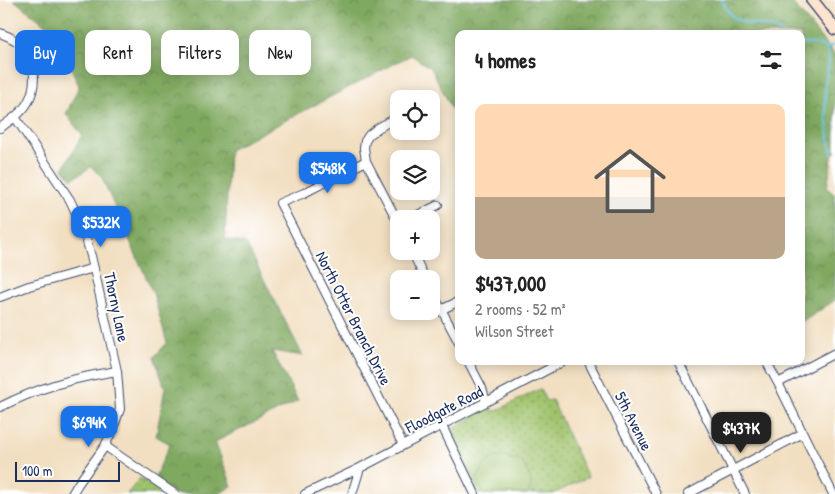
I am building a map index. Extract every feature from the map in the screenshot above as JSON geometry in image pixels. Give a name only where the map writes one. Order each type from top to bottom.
[{"type":"main road","points":[[812,0],[835,29]]},
{"type":"street","points":[[0,33],[12,38],[29,56],[34,81],[34,90],[27,104],[15,117],[0,128]]},
{"type":"street","name":"Thorny Lane","points":[[15,117],[70,200],[83,228],[94,268],[116,371],[120,409],[113,429],[105,446],[72,494]]},
{"type":"street","points":[[390,121],[369,136],[365,141],[364,148],[366,161],[392,210]]},
{"type":"street","name":"North Otter Branch Drive","points":[[366,161],[304,193],[280,203],[403,445]]},
{"type":"street","points":[[428,210],[438,205]]},
{"type":"street","points":[[0,297],[30,286],[94,268]]},
{"type":"street","points":[[442,310],[455,303]]},
{"type":"street","points":[[440,306],[455,336]]},
{"type":"street","points":[[778,383],[835,353]]},
{"type":"street","points":[[470,365],[482,388],[486,402]]},
{"type":"street","name":"Floodgate Road","points":[[305,494],[442,426],[556,365]]},
{"type":"street","name":"5th Avenue","points":[[590,365],[656,494]]},
{"type":"street","points":[[680,365],[745,494]]},
{"type":"street","points":[[768,365],[833,494]]},
{"type":"street","points":[[0,406],[56,384],[116,371]]},
{"type":"street","points":[[442,426],[476,494]]},
{"type":"street","points":[[688,494],[803,433]]},
{"type":"street","points":[[105,446],[175,494]]},
{"type":"street","points":[[352,494],[360,468]]},
{"type":"green space","points":[[14,0],[790,0],[835,55],[835,153],[833,152],[827,188],[835,195],[835,300],[805,320],[805,30],[455,30],[455,115],[431,68],[411,55],[229,150],[225,239],[246,244],[303,356],[272,351],[298,401],[215,442],[232,486],[219,494],[174,494],[154,479],[170,444],[156,436],[165,388],[154,357],[167,343],[153,293],[101,176],[91,167],[72,179],[63,169],[82,135],[66,114],[79,86],[74,75],[75,30],[52,30]]},
{"type":"green space","points":[[540,389],[546,401],[552,400],[588,477],[553,494],[479,494],[448,431],[488,408],[496,411]]},
{"type":"green space","points":[[495,457],[506,457],[522,462],[530,482],[528,494],[484,494],[477,478],[486,463]]},
{"type":"green space","points":[[140,478],[163,494],[127,494]]},
{"type":"waterway","points":[[722,0],[734,18],[746,23],[771,27],[776,30]]},
{"type":"waterway","points":[[805,43],[817,44],[826,48]]},
{"type":"waterway","points":[[826,48],[835,45]]},
{"type":"waterway","points":[[826,48],[829,63],[825,82],[825,104],[832,154]]}]
